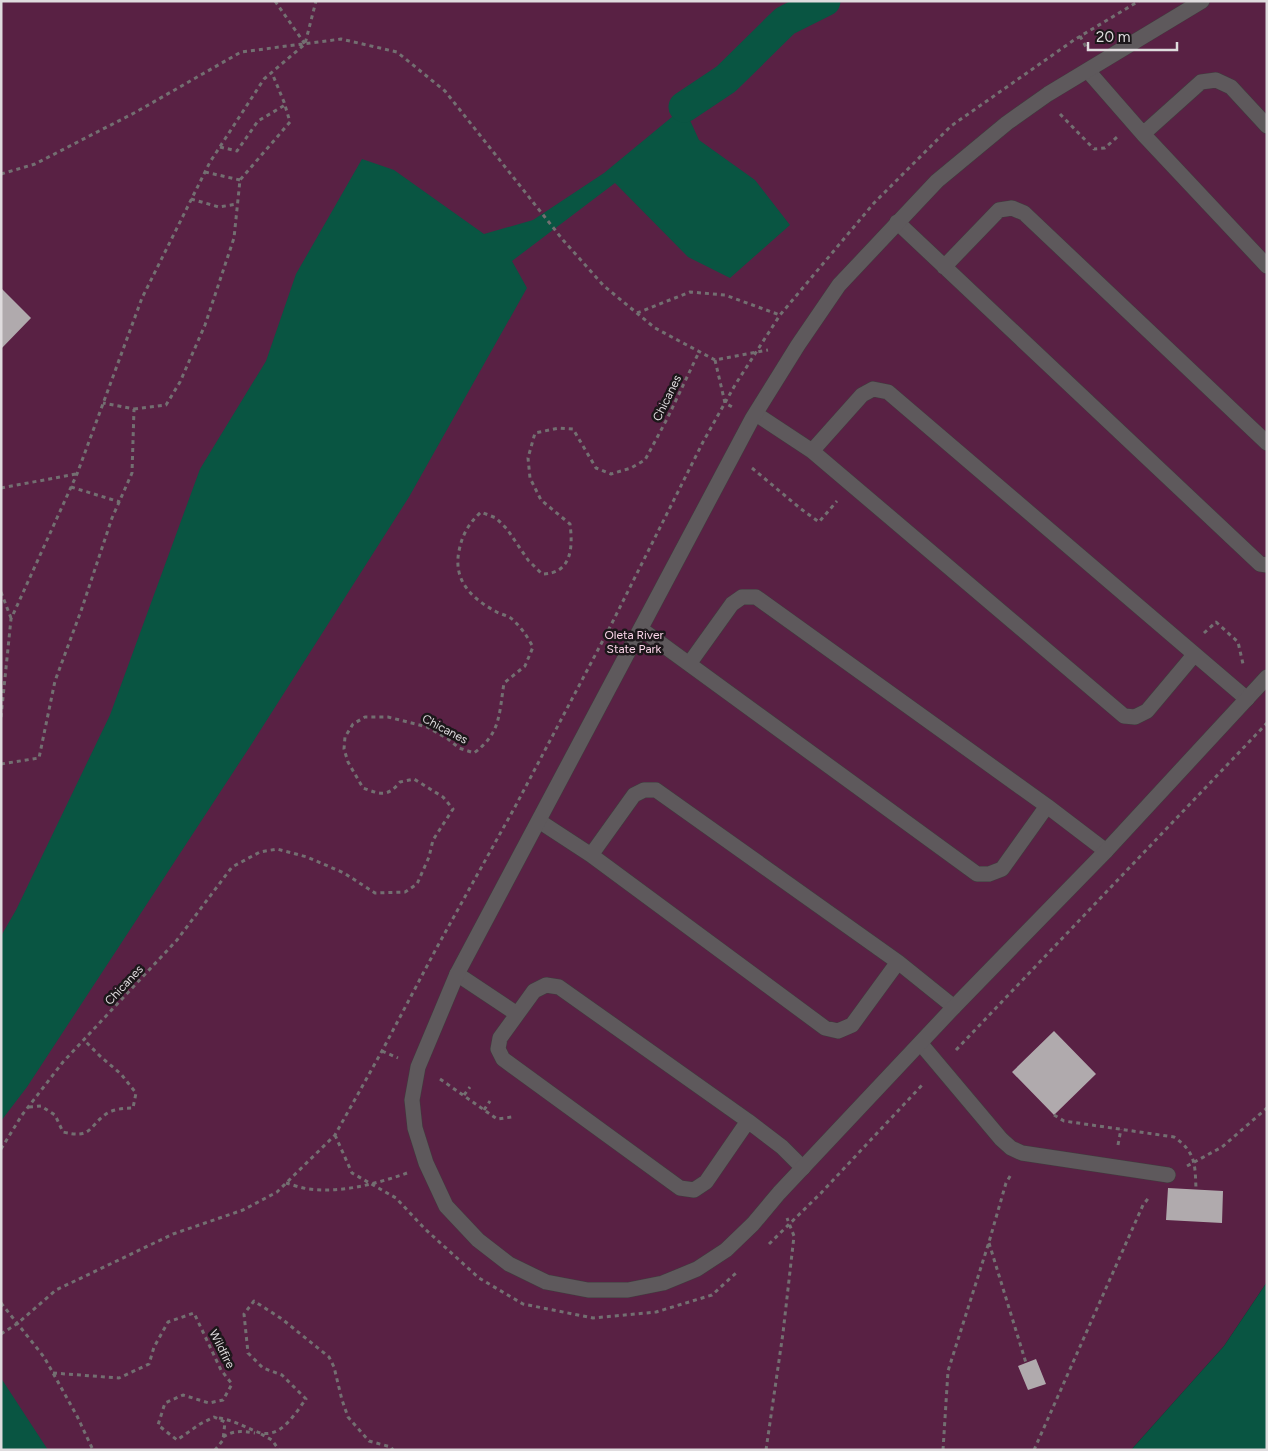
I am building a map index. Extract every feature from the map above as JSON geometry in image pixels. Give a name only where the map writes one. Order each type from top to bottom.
[{"type":"street","points":[[1202,1],[1048,94],[1000,128],[937,181],[839,285],[798,345],[754,417],[457,974],[418,1067],[412,1100],[415,1128],[427,1167],[446,1206],[478,1240],[509,1264],[546,1282],[588,1290],[628,1290],[663,1283],[697,1268],[726,1250],[753,1224],[779,1193],[954,1007],[1106,851],[1267,678]]},
{"type":"street","points":[[1088,71],[1138,128],[1267,266]]},
{"type":"street","points":[[1138,128],[1201,82],[1216,80],[1231,87],[1267,126]]},
{"type":"street","points":[[944,267],[999,210],[1012,208],[1024,213],[1267,442]]},
{"type":"street","points":[[897,222],[1260,564],[1267,565]]},
{"type":"street","points":[[812,451],[862,395],[874,389],[888,392],[1247,699]]},
{"type":"street","points":[[754,417],[812,451],[1124,716],[1135,717],[1147,712],[1194,655]]},
{"type":"street","points":[[689,664],[732,604],[742,597],[756,598],[1047,806],[1106,851]]},
{"type":"street","points":[[640,629],[978,874],[989,874],[1002,869],[1047,806]]},
{"type":"street","points":[[591,855],[634,795],[644,790],[656,790],[898,962],[954,1007]]},
{"type":"street","points":[[539,821],[591,855],[825,1028],[838,1031],[852,1025],[898,962]]},
{"type":"street","points":[[457,974],[517,1014]]},
{"type":"street","points":[[748,1121],[706,1182],[694,1190],[680,1188],[503,1059],[498,1049],[500,1038],[534,991],[546,985],[559,987],[748,1121],[782,1147],[803,1168]]},
{"type":"street","points":[[920,1044],[1001,1139],[1011,1148],[1022,1153],[1168,1175]]},
{"type":"path","points":[[276,1],[305,44]]},
{"type":"path","points":[[1,716],[11,619],[77,474],[142,298],[191,199],[220,147],[264,79],[305,44],[316,1]]},
{"type":"path","points":[[1,174],[35,164],[136,112],[241,52],[341,39],[397,52],[445,92],[563,240],[604,286],[655,328],[715,360],[798,345]]},
{"type":"path","points":[[103,403],[134,409],[166,405],[180,382],[206,325],[234,238],[240,180],[290,122],[272,73]]},
{"type":"path","points":[[220,147],[237,152],[258,121],[285,105]]},
{"type":"path","points":[[1058,111],[1094,149],[1105,148],[1138,128]]},
{"type":"path","points":[[205,172],[240,180]]},
{"type":"path","points":[[191,199],[220,207],[237,204]]},
{"type":"path","points":[[637,313],[690,292],[725,296],[780,315]]},
{"type":"path","name":"Chicanes","points":[[1,1149],[22,1115],[63,1062],[177,940],[232,867],[260,852],[277,849],[307,857],[344,873],[375,894],[405,892],[417,884],[429,857],[433,840],[453,809],[443,796],[414,779],[400,782],[393,790],[382,795],[363,788],[348,762],[344,749],[345,737],[353,724],[366,717],[388,716],[428,727],[459,748],[474,753],[486,744],[498,725],[504,683],[526,666],[533,647],[524,631],[511,618],[496,612],[477,599],[461,582],[457,562],[461,539],[471,521],[481,512],[496,518],[507,529],[528,560],[542,574],[553,574],[565,565],[573,541],[570,524],[542,500],[530,478],[528,458],[535,433],[559,428],[573,429],[596,468],[611,474],[631,468],[645,460],[699,352]]},
{"type":"path","points":[[715,360],[725,403],[754,417]]},
{"type":"path","points":[[1,764],[39,758],[54,681],[82,611],[112,518],[132,473],[134,409]]},
{"type":"path","points":[[748,465],[819,522],[851,484]]},
{"type":"path","points":[[1,488],[77,474]]},
{"type":"path","points":[[71,488],[120,502]]},
{"type":"path","points":[[1,592],[11,619]]},
{"type":"path","points":[[1216,622],[1238,642],[1242,663],[1246,667]]},
{"type":"path","points":[[768,1244],[789,1225],[1267,723]]},
{"type":"path","points":[[28,1107],[42,1106],[55,1115],[63,1132],[77,1135],[91,1130],[107,1113],[133,1108],[136,1093],[121,1074],[84,1040]]},
{"type":"path","points":[[436,1076],[496,1119],[512,1117]]},
{"type":"path","points":[[464,1096],[470,1087]]},
{"type":"path","points":[[484,1110],[490,1101]]},
{"type":"path","points":[[1034,1450],[1143,1205],[1168,1175],[1222,1147],[1267,1108]]},
{"type":"path","points":[[1054,1115],[1064,1120],[1174,1137],[1186,1145],[1194,1163],[1196,1189]]},
{"type":"path","points":[[1114,1166],[1121,1129]]},
{"type":"path","points":[[1,1334],[18,1323],[56,1290],[173,1234],[243,1210],[277,1192],[336,1135],[352,1173],[396,1198],[425,1229],[479,1278],[523,1304],[593,1318],[656,1312],[712,1295],[740,1270]]},
{"type":"path","points":[[285,1183],[309,1189],[334,1189],[372,1185],[427,1167]]},
{"type":"path","points":[[943,1450],[948,1370],[1006,1183],[1015,1167]]},
{"type":"path","points":[[766,1450],[783,1333],[794,1236],[779,1193]]},
{"type":"path","points":[[989,1242],[1026,1363]]},
{"type":"path","points":[[223,1437],[231,1432],[242,1431],[274,1433],[287,1426],[306,1399],[282,1375],[263,1368],[248,1354],[244,1314],[254,1301],[282,1319],[329,1357],[334,1367],[348,1417],[369,1441],[391,1447],[393,1450]]},
{"type":"path","points":[[1,1303],[44,1357],[77,1416],[93,1450]]},
{"type":"path","name":"Wildfire","points":[[53,1373],[119,1378],[149,1364],[154,1347],[168,1322],[194,1313],[221,1370],[232,1384],[223,1400],[209,1403],[183,1395],[165,1403],[158,1425],[177,1440],[214,1417]]},
{"type":"path","points":[[214,1417],[229,1419],[272,1440],[278,1450]]},
{"type":"path","points":[[214,1417],[225,1422],[223,1437],[215,1450]]},
{"type":"green space","name":"Oleta River State Park","points":[[1,1],[1267,1],[1267,1282],[1224,1346],[1131,1450],[1,1450]]},
{"type":"shaded area","points":[[684,107],[699,140],[755,180],[790,225],[730,278],[688,257],[615,183],[512,261],[527,288],[409,497],[251,745],[27,1087],[1,1121],[1,936],[16,910],[110,715],[200,469],[266,361],[296,274],[362,159],[394,170],[484,234],[533,220],[604,173]]},
{"type":"shaded area","points":[[1267,1282],[1267,1450],[1131,1450],[1224,1346]]},
{"type":"shaded area","points":[[1,1378],[48,1450],[1,1450]]},
{"type":"building","points":[[1,288],[31,318],[1,349]]},
{"type":"building","points":[[1054,1031],[1096,1074],[1054,1115],[1012,1072]]},
{"type":"building","points":[[1168,1188],[1223,1191],[1222,1223],[1166,1220]]},
{"type":"building","points":[[1036,1359],[1046,1384],[1028,1390],[1018,1366]]},
{"type":"waterway","points":[[684,107],[726,79],[785,21],[825,1]]}]
